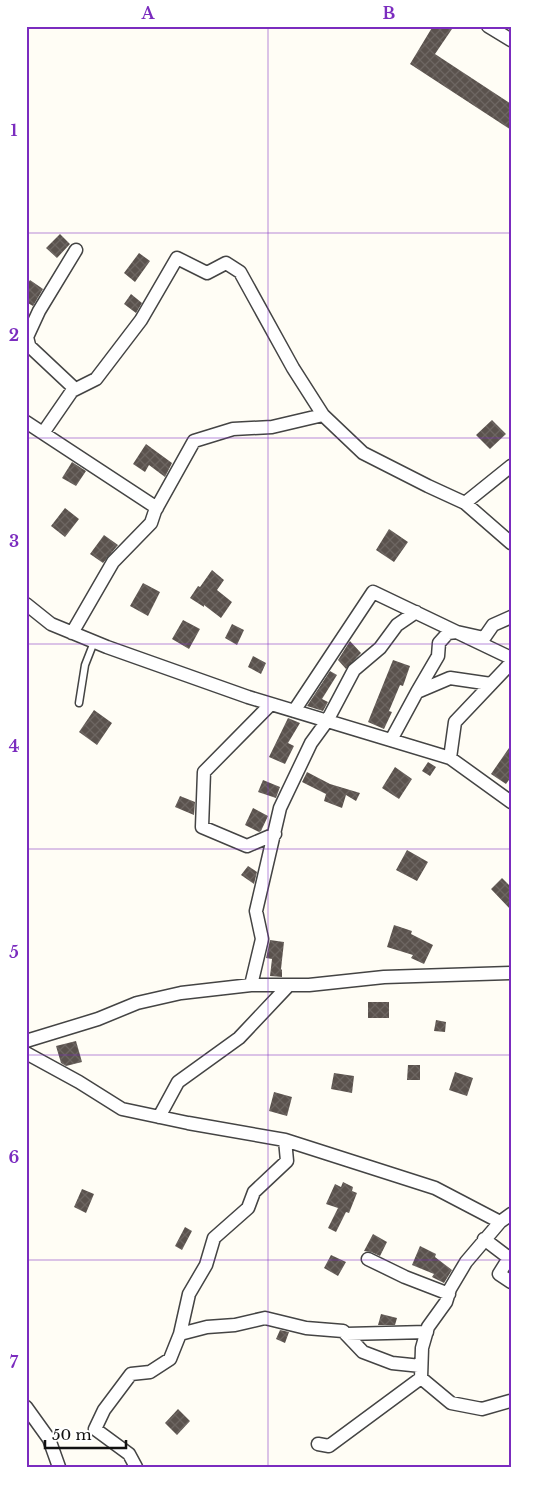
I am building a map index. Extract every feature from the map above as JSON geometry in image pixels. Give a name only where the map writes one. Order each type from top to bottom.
[{"type":"street","points":[[488,26],[511,40]]},
{"type":"street","points":[[75,389],[27,344],[27,337],[38,311],[76,250]]},
{"type":"street","points":[[43,433],[72,391],[96,379],[140,320],[177,258],[207,273],[226,264],[240,272],[292,368],[323,416],[363,453],[465,503],[511,543]]},
{"type":"street","points":[[72,633],[113,562],[151,523],[157,508],[194,441],[233,429],[272,427],[323,416]]},
{"type":"street","points":[[26,422],[157,508]]},
{"type":"street","points":[[465,503],[511,466]]},
{"type":"street","points":[[294,711],[373,592],[511,658]]},
{"type":"street","points":[[26,604],[51,624],[94,642],[272,704],[450,758],[511,802]]},
{"type":"street","points":[[251,985],[262,939],[256,912],[280,808],[311,743],[327,721],[354,670],[380,648],[398,625],[416,612]]},
{"type":"street","points":[[391,740],[438,656],[439,643],[448,633],[457,632],[484,638],[493,625],[511,617]]},
{"type":"street","points":[[450,758],[455,722],[511,663]]},
{"type":"street","points":[[417,692],[450,678],[491,684]]},
{"type":"street","points":[[272,704],[204,772],[202,827],[247,846],[275,834]]},
{"type":"street","points":[[26,1041],[98,1019],[137,1003],[180,993],[251,985],[309,985],[384,976],[508,975]]},
{"type":"street","points":[[159,1117],[178,1082],[239,1038],[289,985]]},
{"type":"street","points":[[26,1053],[79,1082],[122,1109],[285,1140],[435,1188],[500,1222]]},
{"type":"street","points":[[136,1467],[129,1454],[95,1429],[104,1410],[131,1374],[150,1372],[170,1359],[180,1334],[189,1294],[206,1265],[214,1238],[248,1208],[254,1192],[287,1161],[285,1140]]},
{"type":"street","points":[[318,1444],[330,1446],[421,1372],[422,1348],[428,1327],[446,1302],[448,1294],[466,1262],[484,1239],[500,1222],[511,1214]]},
{"type":"street","points":[[484,1239],[510,1257],[499,1274],[511,1282]]},
{"type":"street","points":[[368,1259],[405,1277],[448,1294]]},
{"type":"street","points":[[180,1334],[207,1327],[235,1325],[265,1318],[306,1328],[343,1331],[363,1352],[421,1372],[451,1403],[482,1409],[510,1401]]},
{"type":"street","points":[[346,1334],[426,1332]]},
{"type":"street","points":[[26,1407],[49,1439],[59,1467]]},
{"type":"lane","points":[[79,703],[85,665],[94,642]]},
{"type":"building","points":[[433,26],[454,26],[435,54],[511,104],[511,130],[410,64]]},
{"type":"building","points":[[60,234],[70,244],[57,258],[46,248]]},
{"type":"building","points":[[139,253],[150,261],[135,282],[124,273]]},
{"type":"building","points":[[30,280],[43,289],[33,306],[26,302],[26,285]]},
{"type":"building","points":[[131,294],[142,303],[136,313],[124,304]]},
{"type":"building","points":[[492,420],[506,434],[490,449],[476,435]]},
{"type":"building","points":[[146,444],[172,463],[165,477],[149,465],[145,472],[133,464]]},
{"type":"building","points":[[72,462],[86,471],[76,486],[62,478]]},
{"type":"building","points":[[65,508],[79,519],[65,537],[51,526]]},
{"type":"building","points":[[389,529],[408,542],[394,562],[376,550]]},
{"type":"building","points":[[104,535],[118,545],[103,563],[90,554]]},
{"type":"building","points":[[212,570],[224,580],[217,590],[232,602],[221,618],[204,605],[204,607],[190,598]]},
{"type":"building","points":[[143,583],[160,592],[148,616],[130,606]]},
{"type":"building","points":[[183,620],[200,629],[189,649],[172,639]]},
{"type":"building","points":[[232,624],[244,630],[237,645],[225,638]]},
{"type":"building","points":[[350,641],[361,653],[346,669],[338,660]]},
{"type":"building","points":[[253,656],[266,663],[261,674],[248,667]]},
{"type":"building","points":[[393,660],[410,666],[403,686],[400,685],[389,711],[392,712],[384,729],[368,722]]},
{"type":"building","points":[[330,671],[337,675],[322,699],[328,702],[323,711],[307,706]]},
{"type":"building","points":[[94,710],[112,723],[97,745],[79,732]]},
{"type":"building","points":[[288,718],[300,723],[288,743],[294,746],[285,764],[269,757]]},
{"type":"building","points":[[511,745],[511,777],[506,784],[491,774]]},
{"type":"building","points":[[428,762],[436,767],[430,776],[422,771]]},
{"type":"building","points":[[395,767],[412,779],[399,799],[382,788]]},
{"type":"building","points":[[307,772],[330,784],[360,793],[356,801],[346,795],[342,808],[324,801],[326,794],[302,782]]},
{"type":"building","points":[[263,780],[280,787],[276,798],[258,792]]},
{"type":"building","points":[[180,796],[195,802],[194,815],[175,807]]},
{"type":"building","points":[[253,808],[268,816],[259,832],[245,825]]},
{"type":"building","points":[[407,850],[428,862],[417,881],[396,870]]},
{"type":"building","points":[[248,866],[257,872],[254,884],[241,875]]},
{"type":"building","points":[[502,878],[511,887],[511,910],[491,889]]},
{"type":"building","points":[[394,925],[412,931],[411,934],[433,945],[424,964],[411,958],[413,955],[387,947]]},
{"type":"building","points":[[270,940],[284,942],[282,977],[270,976],[272,959],[266,958]]},
{"type":"building","points":[[368,1002],[389,1002],[389,1018],[368,1018]]},
{"type":"building","points":[[436,1020],[446,1022],[445,1032],[434,1031]]},
{"type":"building","points":[[76,1041],[82,1062],[66,1066],[61,1063],[56,1046]]},
{"type":"building","points":[[408,1065],[420,1065],[420,1080],[407,1080]]},
{"type":"building","points":[[455,1072],[473,1078],[467,1096],[449,1090]]},
{"type":"building","points":[[334,1073],[354,1076],[352,1093],[331,1089]]},
{"type":"building","points":[[274,1092],[292,1097],[287,1116],[269,1111]]},
{"type":"building","points":[[343,1182],[353,1187],[352,1191],[357,1193],[349,1213],[346,1212],[336,1232],[328,1228],[338,1208],[326,1204],[335,1184],[341,1187]]},
{"type":"building","points":[[82,1189],[94,1194],[86,1213],[74,1207]]},
{"type":"building","points":[[185,1227],[192,1231],[182,1250],[175,1246]]},
{"type":"building","points":[[373,1234],[387,1242],[380,1256],[364,1251]]},
{"type":"building","points":[[420,1246],[436,1254],[435,1257],[452,1270],[444,1283],[432,1277],[434,1274],[412,1265]]},
{"type":"building","points":[[331,1255],[346,1262],[338,1276],[324,1268]]},
{"type":"building","points":[[381,1314],[397,1318],[395,1325],[378,1325]]},
{"type":"building","points":[[280,1330],[289,1332],[285,1343],[276,1339]]},
{"type":"building","points":[[178,1409],[190,1421],[177,1435],[165,1423]]}]
